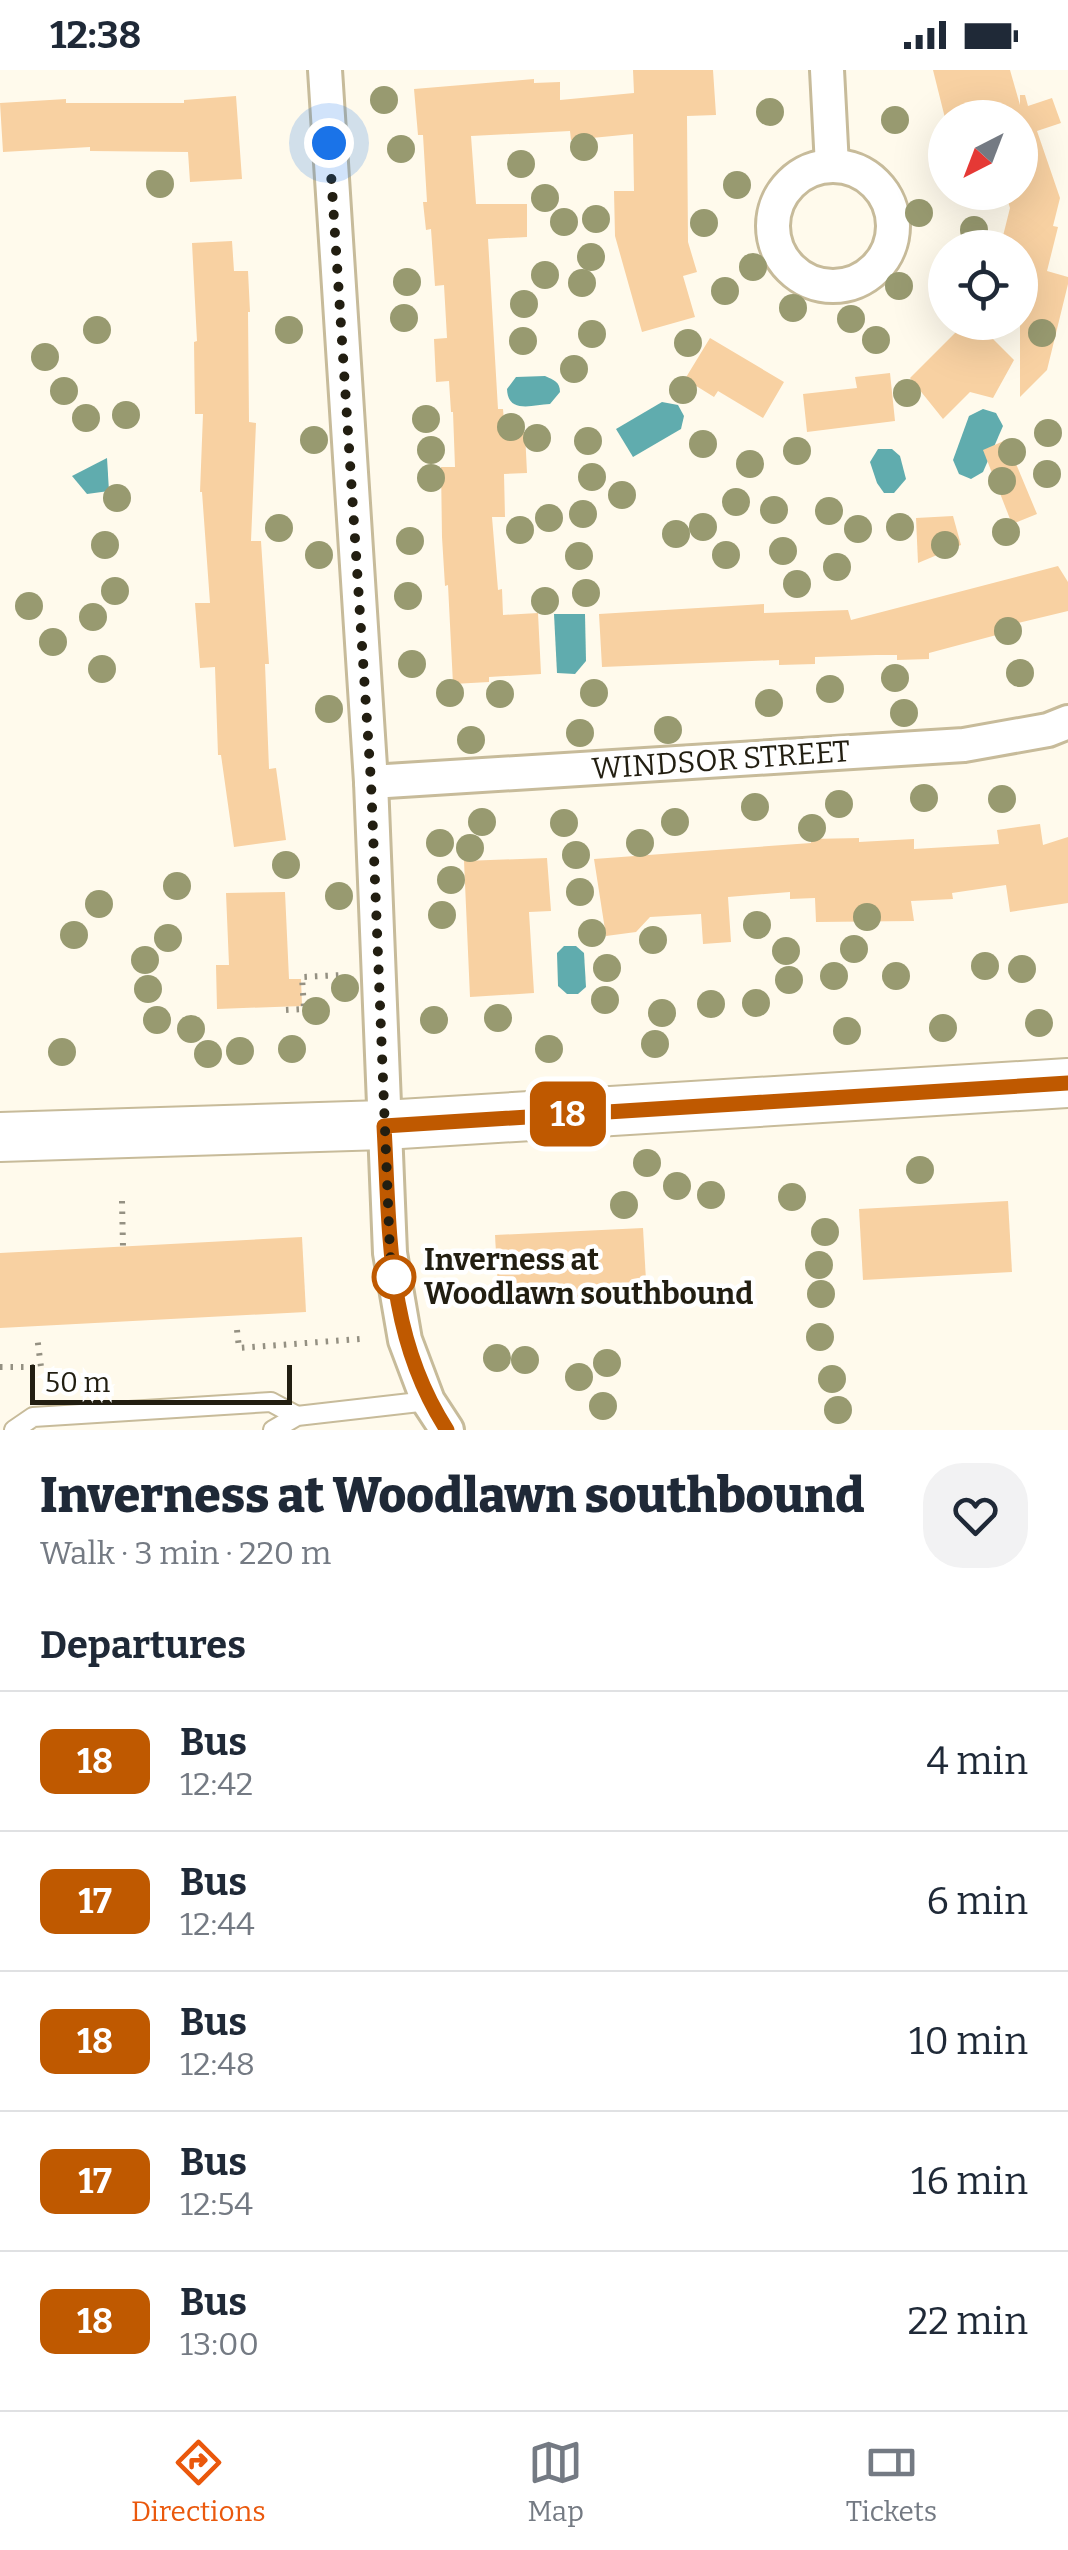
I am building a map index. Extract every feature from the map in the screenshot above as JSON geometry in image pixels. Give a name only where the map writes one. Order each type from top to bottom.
[{"type":"main road","points":[[0,1137],[384,1126],[1068,1083]]},
{"type":"street","points":[[324,70],[371,782],[390,1253],[404,1336],[428,1401],[447,1430]]},
{"type":"street","points":[[827,70],[832,166]]},
{"type":"street","name":"WINDSOR STREET","points":[[371,782],[964,746],[1048,730],[1068,722]]},
{"type":"lane","points":[[273,1430],[297,1416],[428,1401]]},
{"type":"lane","points":[[14,1430],[33,1417],[271,1402],[297,1416]]},
{"type":"path","points":[[286,1010],[304,1009],[302,977],[342,975]]},
{"type":"path","points":[[122,1202],[122,1247]]},
{"type":"path","points":[[237,1330],[239,1348],[360,1340]]},
{"type":"path","points":[[0,1367],[42,1367],[36,1336]]},
{"type":"water","points":[[545,376],[560,389],[550,404],[516,405],[508,397],[507,389],[516,377]]},
{"type":"water","points":[[662,402],[678,405],[684,416],[681,429],[633,457],[616,429]]},
{"type":"water","points":[[983,409],[996,413],[1003,426],[983,472],[971,479],[959,474],[953,460],[969,416]]},
{"type":"water","points":[[878,449],[892,449],[900,456],[906,479],[894,493],[884,493],[877,483],[870,462]]},
{"type":"water","points":[[107,458],[109,491],[87,494],[72,476]]},
{"type":"water","points":[[554,614],[585,614],[586,661],[575,674],[557,673]]},
{"type":"water","points":[[564,946],[576,946],[584,953],[586,987],[578,994],[567,994],[558,986],[557,953]]},
{"type":"building","points":[[633,70],[713,70],[716,115],[687,116],[688,242],[697,272],[683,276],[695,317],[642,332],[615,236],[614,191],[634,191],[633,134],[571,140],[570,131],[471,136],[476,204],[527,204],[527,237],[488,239],[498,409],[503,409],[505,432],[525,432],[527,473],[504,474],[505,517],[492,517],[503,615],[538,613],[541,674],[453,684],[441,467],[455,467],[453,412],[449,381],[436,382],[434,339],[447,338],[444,285],[435,286],[431,229],[426,230],[423,135],[418,135],[414,89],[534,79],[534,83],[560,82],[560,100],[634,93]]},
{"type":"building","points":[[933,70],[1010,70],[1019,100],[940,100]]},
{"type":"building","points":[[236,96],[242,179],[190,182],[188,152],[90,151],[90,147],[3,152],[0,103],[66,99],[66,103],[184,103]]},
{"type":"building","points":[[1052,98],[1061,123],[1038,131],[1038,103]]},
{"type":"building","points":[[1038,134],[1060,198],[1053,226],[1058,227],[1047,271],[1068,277],[1068,284],[1047,370],[1020,397],[1020,340],[1038,340],[1038,230],[1004,230],[1010,210],[1038,210]]},
{"type":"building","points":[[232,241],[234,271],[248,271],[249,422],[256,423],[251,541],[261,541],[269,664],[265,664],[269,769],[276,768],[286,840],[234,847],[218,755],[215,667],[200,668],[195,603],[210,603],[200,492],[203,414],[195,414],[197,341],[192,243]]},
{"type":"building","points":[[710,338],[784,382],[763,418],[718,391],[714,397],[685,379]]},
{"type":"building","points":[[948,340],[994,340],[1014,360],[993,398],[970,392],[943,419],[910,378]]},
{"type":"building","points":[[890,373],[895,421],[807,432],[803,394],[857,388],[855,377]]},
{"type":"building","points":[[1006,440],[1037,514],[1012,524],[983,450]]},
{"type":"building","points":[[953,516],[961,545],[918,563],[916,518]]},
{"type":"building","points":[[1058,566],[1068,582],[1068,611],[1002,627],[1004,633],[929,653],[929,659],[897,660],[897,655],[876,655],[815,657],[815,664],[779,665],[779,660],[602,667],[599,614],[764,604],[764,613],[848,610],[851,620]]},
{"type":"building","points":[[1040,824],[1043,845],[1068,837],[1068,903],[1010,912],[1006,885],[952,893],[953,899],[911,901],[914,921],[816,922],[815,898],[790,899],[790,892],[728,897],[731,942],[703,944],[701,914],[650,917],[636,932],[606,936],[594,859],[811,843],[811,839],[914,839],[914,849],[999,844],[997,830]]},
{"type":"building","points":[[547,858],[551,911],[529,912],[534,993],[470,997],[464,861]]},
{"type":"building","points":[[285,892],[289,979],[301,979],[302,1006],[217,1009],[216,965],[229,965],[226,893]]},
{"type":"building","points":[[1008,1201],[1012,1272],[863,1280],[859,1209]]},
{"type":"building","points":[[643,1228],[647,1298],[499,1306],[495,1235]]},
{"type":"building","points":[[302,1237],[306,1312],[0,1328],[0,1253]]},
{"type":"bus line","name":"18","points":[[447,1430],[428,1401],[404,1336],[390,1253],[384,1126],[1068,1083]]},
{"type":"place","name":"Inverness at Woodlawn southbound","points":[[394,1277]]},
{"type":"route","points":[[329,143],[371,782],[394,1281],[394,1277]]}]
